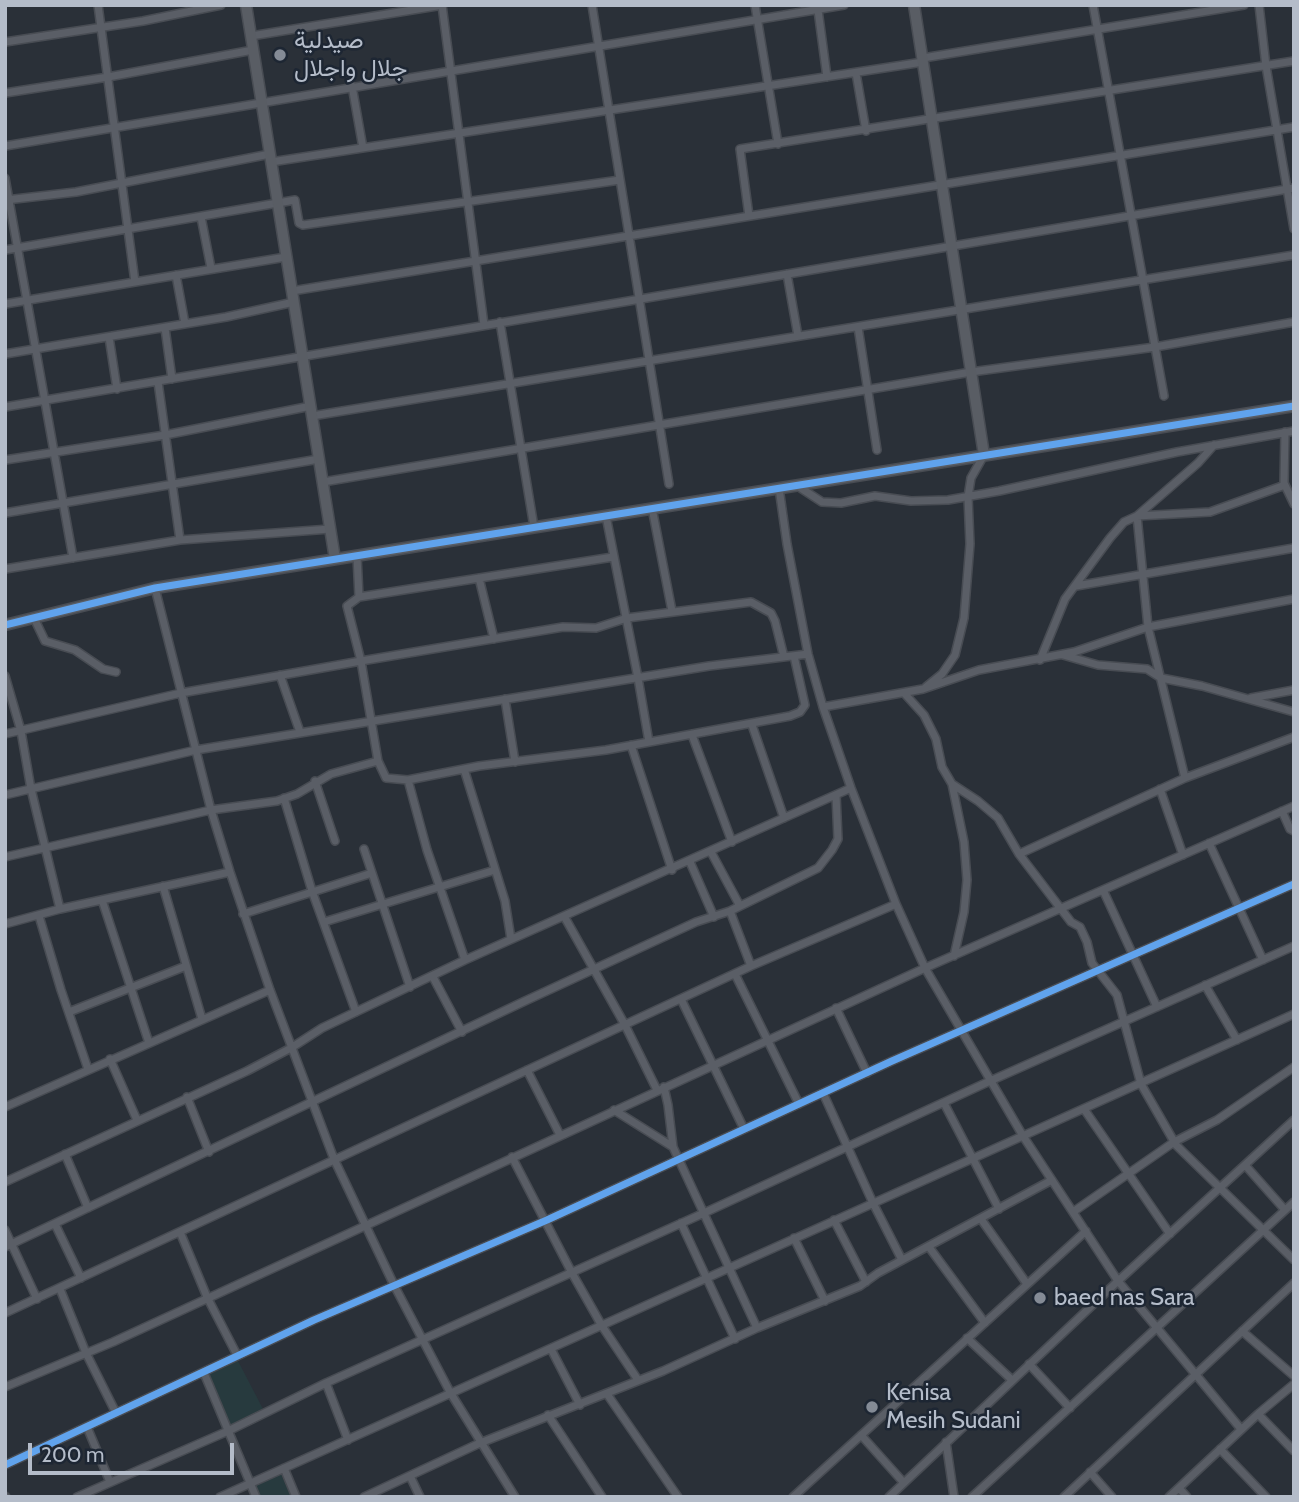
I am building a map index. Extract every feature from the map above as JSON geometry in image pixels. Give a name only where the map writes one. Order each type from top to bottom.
[{"type":"street","points":[[98,5],[135,282]]},
{"type":"street","points":[[5,42],[221,5]]},
{"type":"street","points":[[246,5],[335,559]]},
{"type":"street","points":[[251,36],[442,5],[484,325]]},
{"type":"street","points":[[592,5],[669,484]]},
{"type":"street","points":[[755,5],[778,144]]},
{"type":"street","points":[[5,146],[844,5]]},
{"type":"street","points":[[914,5],[984,455],[971,478],[968,497],[970,544],[964,618],[955,655],[942,674],[923,689]]},
{"type":"street","points":[[1093,5],[1164,396]]},
{"type":"street","points":[[7,200],[76,192],[271,158],[363,148],[856,73],[1244,5]]},
{"type":"street","points":[[1259,5],[1266,66],[1290,189],[1294,229]]},
{"type":"street","points":[[818,9],[827,77]]},
{"type":"street","points":[[5,93],[253,50]]},
{"type":"street","points":[[749,216],[740,149],[1294,61]]},
{"type":"street","points":[[856,73],[866,131]]},
{"type":"street","points":[[352,86],[363,148]]},
{"type":"street","points":[[5,354],[185,324],[293,297],[475,261],[1294,127]]},
{"type":"street","points":[[5,178],[73,558]]},
{"type":"street","points":[[5,250],[295,200],[299,223],[303,225],[620,180]]},
{"type":"street","points":[[5,407],[1290,189]]},
{"type":"street","points":[[201,217],[211,268]]},
{"type":"street","points":[[5,460],[311,411],[510,383],[1294,255]]},
{"type":"street","points":[[5,304],[286,257]]},
{"type":"street","points":[[787,274],[798,336]]},
{"type":"street","points":[[176,275],[185,324]]},
{"type":"street","points":[[500,322],[534,527]]},
{"type":"street","points":[[323,482],[971,372],[1155,347],[1294,322]]},
{"type":"street","points":[[858,327],[877,450]]},
{"type":"street","points":[[164,328],[172,379]]},
{"type":"street","points":[[109,337],[117,389]]},
{"type":"street","points":[[158,382],[180,540]]},
{"type":"street","points":[[5,625],[155,588],[1294,405]]},
{"type":"street","points":[[796,485],[822,502],[841,503],[875,496],[948,500],[1289,431],[1283,458],[1285,485],[1294,505]]},
{"type":"street","points":[[1040,660],[1065,599],[1110,538],[1124,522],[1137,516],[1198,463],[1214,445]]},
{"type":"street","points":[[5,513],[319,459]]},
{"type":"street","points":[[1137,516],[1210,512],[1285,485]]},
{"type":"street","points":[[779,488],[786,544],[808,654],[823,707],[896,904],[925,968],[1023,1136],[1118,1281],[1241,1429]]},
{"type":"street","points":[[652,508],[672,611]]},
{"type":"street","points":[[606,516],[649,742]]},
{"type":"street","points":[[1137,516],[1148,627],[1185,778]]},
{"type":"street","points":[[5,569],[180,540],[330,529]]},
{"type":"street","points":[[1075,587],[1294,548]]},
{"type":"street","points":[[357,556],[359,597]]},
{"type":"street","points":[[613,557],[359,597],[347,606],[361,661],[378,761],[386,778],[408,780],[464,769],[631,746],[790,716],[804,708],[794,656]]},
{"type":"street","points":[[479,578],[494,639]]},
{"type":"street","points":[[155,588],[211,810],[243,914],[291,1048],[334,1159],[394,1285],[450,1392],[513,1495],[503,1497]]},
{"type":"street","points":[[823,707],[923,689],[979,670],[1062,655],[1148,627],[1294,598]]},
{"type":"street","points":[[5,734],[181,693],[281,675],[563,628],[596,628],[627,618],[672,611],[751,602],[771,613],[784,657]]},
{"type":"street","points":[[34,618],[45,641],[75,650],[103,669],[116,672]]},
{"type":"street","points":[[5,795],[196,750],[638,678],[808,654]]},
{"type":"street","points":[[1062,655],[1098,665],[1147,669],[1161,678],[1251,698],[1294,712]]},
{"type":"street","points":[[281,675],[300,732]]},
{"type":"street","points":[[5,676],[21,731],[31,789],[60,909]]},
{"type":"street","points":[[1251,698],[1294,690]]},
{"type":"street","points":[[904,693],[924,715],[936,739],[942,767],[952,784],[964,842],[967,880],[964,912],[954,956]]},
{"type":"street","points":[[505,699],[515,762]]},
{"type":"street","points":[[752,724],[784,818]]},
{"type":"street","points":[[692,735],[732,842]]},
{"type":"street","points":[[1019,854],[1185,778],[1294,737]]},
{"type":"street","points":[[631,746],[672,870]]},
{"type":"street","points":[[5,857],[211,810],[284,798],[297,794],[331,774],[378,761]]},
{"type":"street","points":[[464,769],[505,901],[511,939]]},
{"type":"street","points":[[408,780],[464,960]]},
{"type":"street","points":[[315,781],[335,841]]},
{"type":"street","points":[[952,784],[998,818],[1019,854],[1072,922],[1080,927],[1092,963],[1117,995],[1141,1084],[1174,1142],[1294,1260]]},
{"type":"street","points":[[5,1182],[247,1071],[322,1028],[464,960],[690,862],[851,788]]},
{"type":"street","points":[[1160,789],[1183,855]]},
{"type":"street","points":[[8,1245],[209,1152],[366,1075],[686,927],[730,911],[818,868],[838,839],[836,795]]},
{"type":"street","points":[[284,798],[312,891],[356,1012]]},
{"type":"street","points":[[5,1387],[86,1353],[836,1008],[1294,806]]},
{"type":"street","points":[[1282,811],[1290,829],[1294,831]]},
{"type":"street","points":[[1209,843],[1263,960]]},
{"type":"street","points":[[364,849],[410,987]]},
{"type":"street","points":[[711,852],[740,906]]},
{"type":"street","points":[[690,862],[714,916]]},
{"type":"street","points":[[324,922],[495,870]]},
{"type":"street","points":[[5,924],[60,909],[230,872]]},
{"type":"street","points":[[243,914],[372,873]]},
{"type":"street","points":[[5,1465],[204,1373],[237,1355],[547,1220],[867,1073],[1294,884]]},
{"type":"street","points":[[163,886],[202,1019]]},
{"type":"street","points":[[1102,890],[1157,1007]]},
{"type":"street","points":[[102,900],[149,1043]]},
{"type":"street","points":[[5,1313],[751,966],[896,904]]},
{"type":"street","points":[[730,911],[751,966]]},
{"type":"street","points":[[39,916],[88,1069]]},
{"type":"street","points":[[564,916],[661,1088],[673,1147],[757,1328]]},
{"type":"street","points":[[77,1497],[228,1431],[326,1383],[704,1213],[990,1080],[1294,946]]},
{"type":"street","points":[[69,1012],[186,966]]},
{"type":"street","points":[[735,974],[799,1104]]},
{"type":"street","points":[[433,977],[462,1032]]},
{"type":"street","points":[[1206,985],[1237,1040]]},
{"type":"street","points":[[5,1107],[270,990]]},
{"type":"street","points":[[681,999],[744,1129]]},
{"type":"street","points":[[836,1008],[867,1073]]},
{"type":"street","points":[[220,1497],[1294,1014]]},
{"type":"street","points":[[110,1059],[137,1120]]},
{"type":"street","points":[[1073,1212],[1174,1142],[1217,1121],[1294,1067]]},
{"type":"street","points":[[527,1070],[560,1135]]},
{"type":"street","points":[[823,1093],[902,1260]]},
{"type":"street","points":[[187,1097],[209,1152]]},
{"type":"street","points":[[944,1102],[999,1209]]},
{"type":"street","points":[[1084,1109],[1170,1234]]},
{"type":"street","points":[[614,1110],[673,1147]]},
{"type":"street","points":[[892,1496],[1118,1281],[1292,1124]]},
{"type":"street","points":[[65,1154],[88,1208]]},
{"type":"street","points":[[513,1157],[572,1273],[602,1326],[638,1380]]},
{"type":"street","points":[[1245,1165],[1285,1210]]},
{"type":"street","points":[[364,1497],[480,1443],[663,1371],[757,1328],[825,1301],[866,1282],[1052,1180]]},
{"type":"street","points":[[972,1497],[1294,1202]]},
{"type":"street","points":[[981,1219],[1027,1284]]},
{"type":"street","points":[[834,1220],[866,1282]]},
{"type":"street","points":[[681,1223],[735,1339]]},
{"type":"street","points":[[55,1224],[80,1278]]},
{"type":"street","points":[[5,1230],[8,1245],[37,1299]]},
{"type":"street","points":[[793,1497],[1086,1231]]},
{"type":"street","points":[[180,1232],[207,1297],[237,1355]]},
{"type":"street","points":[[794,1238],[825,1301]]},
{"type":"street","points":[[929,1247],[985,1323]]},
{"type":"street","points":[[1064,1497],[1294,1283]]},
{"type":"street","points":[[60,1289],[86,1353],[116,1413]]},
{"type":"street","points":[[1242,1331],[1294,1376]]},
{"type":"street","points":[[967,1338],[1012,1380]]},
{"type":"street","points":[[551,1349],[580,1405]]},
{"type":"street","points":[[1029,1364],[1070,1408]]},
{"type":"street","points":[[204,1373],[256,1497]]},
{"type":"street","points":[[326,1383],[348,1440]]},
{"type":"street","points":[[1169,1497],[1258,1413],[1294,1384]]},
{"type":"street","points":[[607,1394],[678,1497]]},
{"type":"street","points":[[1258,1413],[1294,1451]]},
{"type":"street","points":[[548,1415],[602,1497]]},
{"type":"street","points":[[87,1427],[110,1482]]},
{"type":"street","points":[[861,1435],[904,1483]]},
{"type":"street","points":[[946,1442],[954,1497]]},
{"type":"street","points":[[1220,1449],[1266,1497]]},
{"type":"street","points":[[284,1468],[296,1497]]},
{"type":"street","points":[[1090,1472],[1112,1497]]},
{"type":"street","points":[[410,1476],[420,1497]]},
{"type":"street","points":[[1179,1488],[1187,1497]]},
{"type":"green space","points":[[237,1359],[263,1409],[229,1427],[208,1374]]},
{"type":"green space","points":[[281,1474],[291,1497],[260,1497],[254,1485]]},
{"type":"cycle path","points":[[5,625],[155,588],[1294,406]]},
{"type":"cycle path","points":[[5,1465],[314,1320],[547,1220],[892,1061],[1294,884]]},
{"type":"place","name":"صيدلية جلال واجلال","points":[[280,55]]},
{"type":"place","name":"baed nas Sara","points":[[1040,1298]]},
{"type":"place","name":"Kenisa Mesih Sudani","points":[[872,1407]]}]
